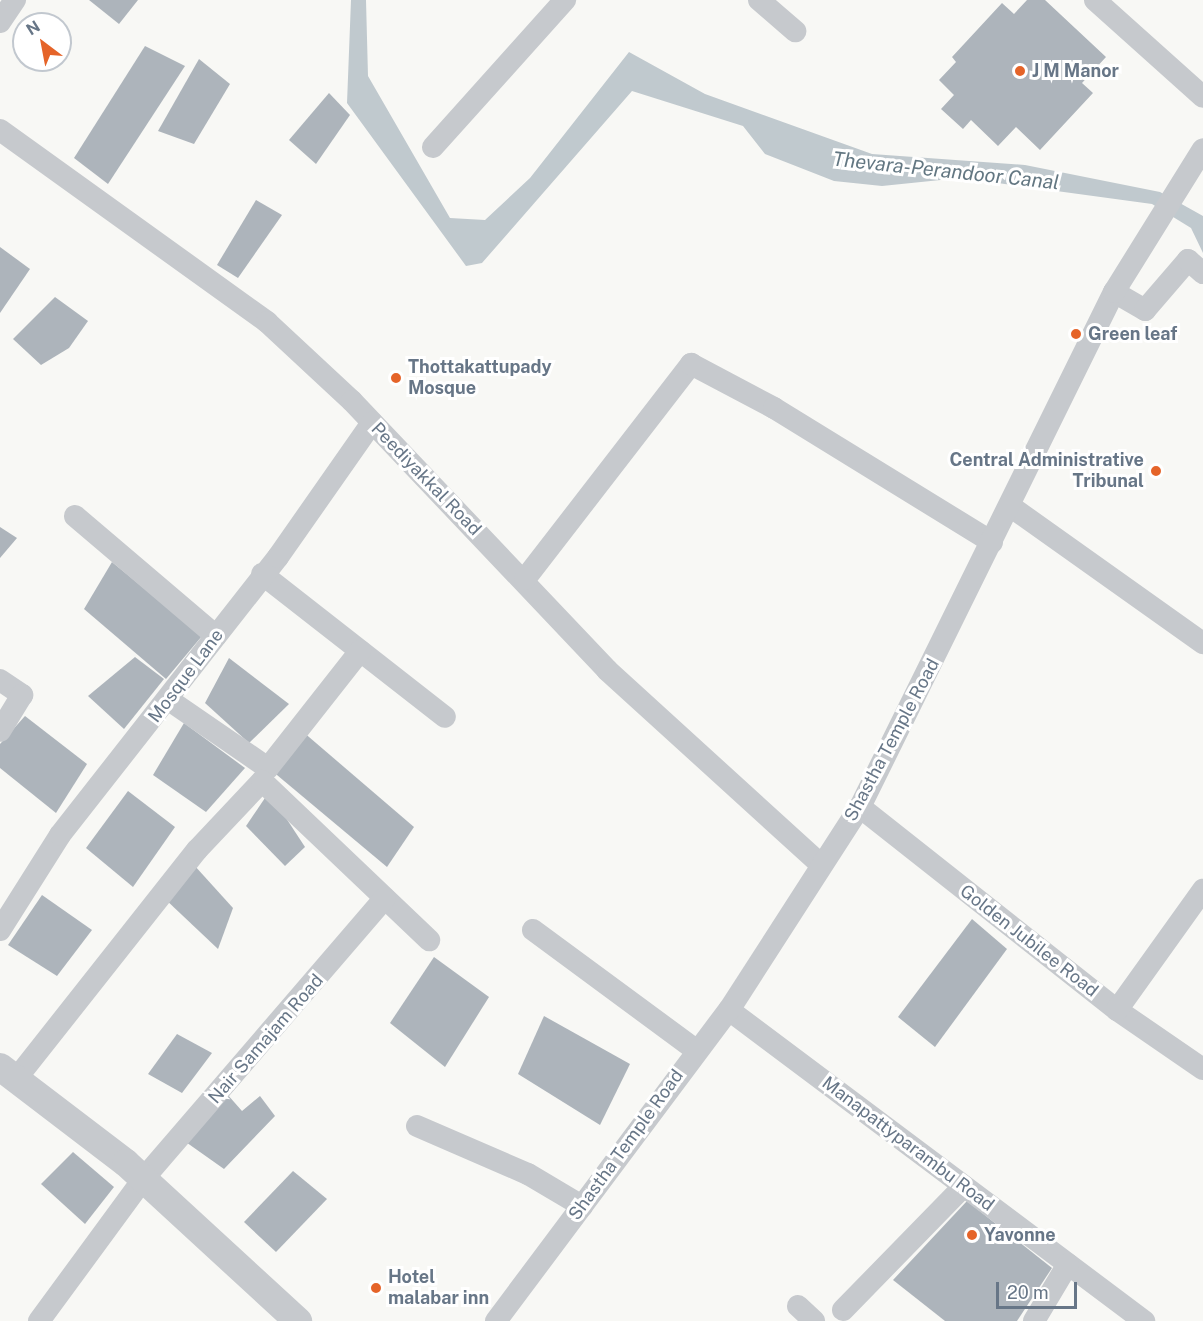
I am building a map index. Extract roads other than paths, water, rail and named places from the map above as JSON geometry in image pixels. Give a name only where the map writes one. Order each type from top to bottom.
[{"type":"street","points":[[0,22],[15,0]]},
{"type":"street","points":[[433,147],[565,0]]},
{"type":"street","points":[[759,0],[795,31]]},
{"type":"street","points":[[1095,0],[1203,98]]},
{"type":"street","name":"Peediyakkal Road","points":[[0,130],[267,322],[372,423],[525,579],[607,670],[821,865]]},
{"type":"street","name":"Shastha Temple Road","points":[[496,1321],[696,1050],[729,1010],[860,807],[1114,292],[1156,220],[1203,149]]},
{"type":"street","points":[[1114,292],[1145,310],[1188,260],[1203,273]]},
{"type":"street","points":[[525,579],[690,364],[774,408],[992,542]]},
{"type":"street","name":"Mosque Lane","points":[[0,930],[60,835],[169,700],[372,423]]},
{"type":"street","points":[[1010,506],[1203,643]]},
{"type":"street","points":[[75,516],[216,636]]},
{"type":"street","points":[[262,574],[445,717]]},
{"type":"street","points":[[169,700],[268,768],[360,651]]},
{"type":"street","points":[[0,680],[22,695],[0,731]]},
{"type":"street","points":[[298,1321],[144,1178],[8,1073],[197,850],[262,781],[429,940]]},
{"type":"street","name":"Golden Jubilee Road","points":[[860,807],[1117,1010],[1203,1069]]},
{"type":"street","points":[[1117,1010],[1203,890]]},
{"type":"street","name":"Nair Samajam Road","points":[[39,1321],[144,1178],[385,898]]},
{"type":"street","points":[[533,930],[696,1050]]},
{"type":"street","name":"Manapattyparambu Road","points":[[729,1010],[1144,1321]]},
{"type":"street","points":[[417,1126],[528,1174],[582,1206]]},
{"type":"street","points":[[843,1310],[964,1186]]},
{"type":"street","points":[[1034,1321],[1068,1264]]},
{"type":"street","points":[[798,1306],[814,1321]]},
{"type":"water","name":"Thevara-Perandoor Canal","points":[[351,0],[366,0],[368,76],[450,218],[485,220],[530,178],[629,52],[705,94],[872,154],[1025,165],[1160,192],[1203,216],[1203,253],[1191,228],[1152,204],[960,178],[882,186],[834,181],[765,154],[743,126],[632,91],[482,263],[466,266],[347,103]]},
{"type":"place","name":"J M Manor","points":[[1020,71]]},
{"type":"place","name":"Green leaf","points":[[1076,334]]},
{"type":"place","name":"Thottakattupady Mosque","points":[[396,378]]},
{"type":"place","name":"Central Administrative Tribunal","points":[[1156,471]]},
{"type":"place","name":"Yavonne","points":[[972,1235]]},
{"type":"place","name":"Hotel malabar inn","points":[[376,1288]]}]
